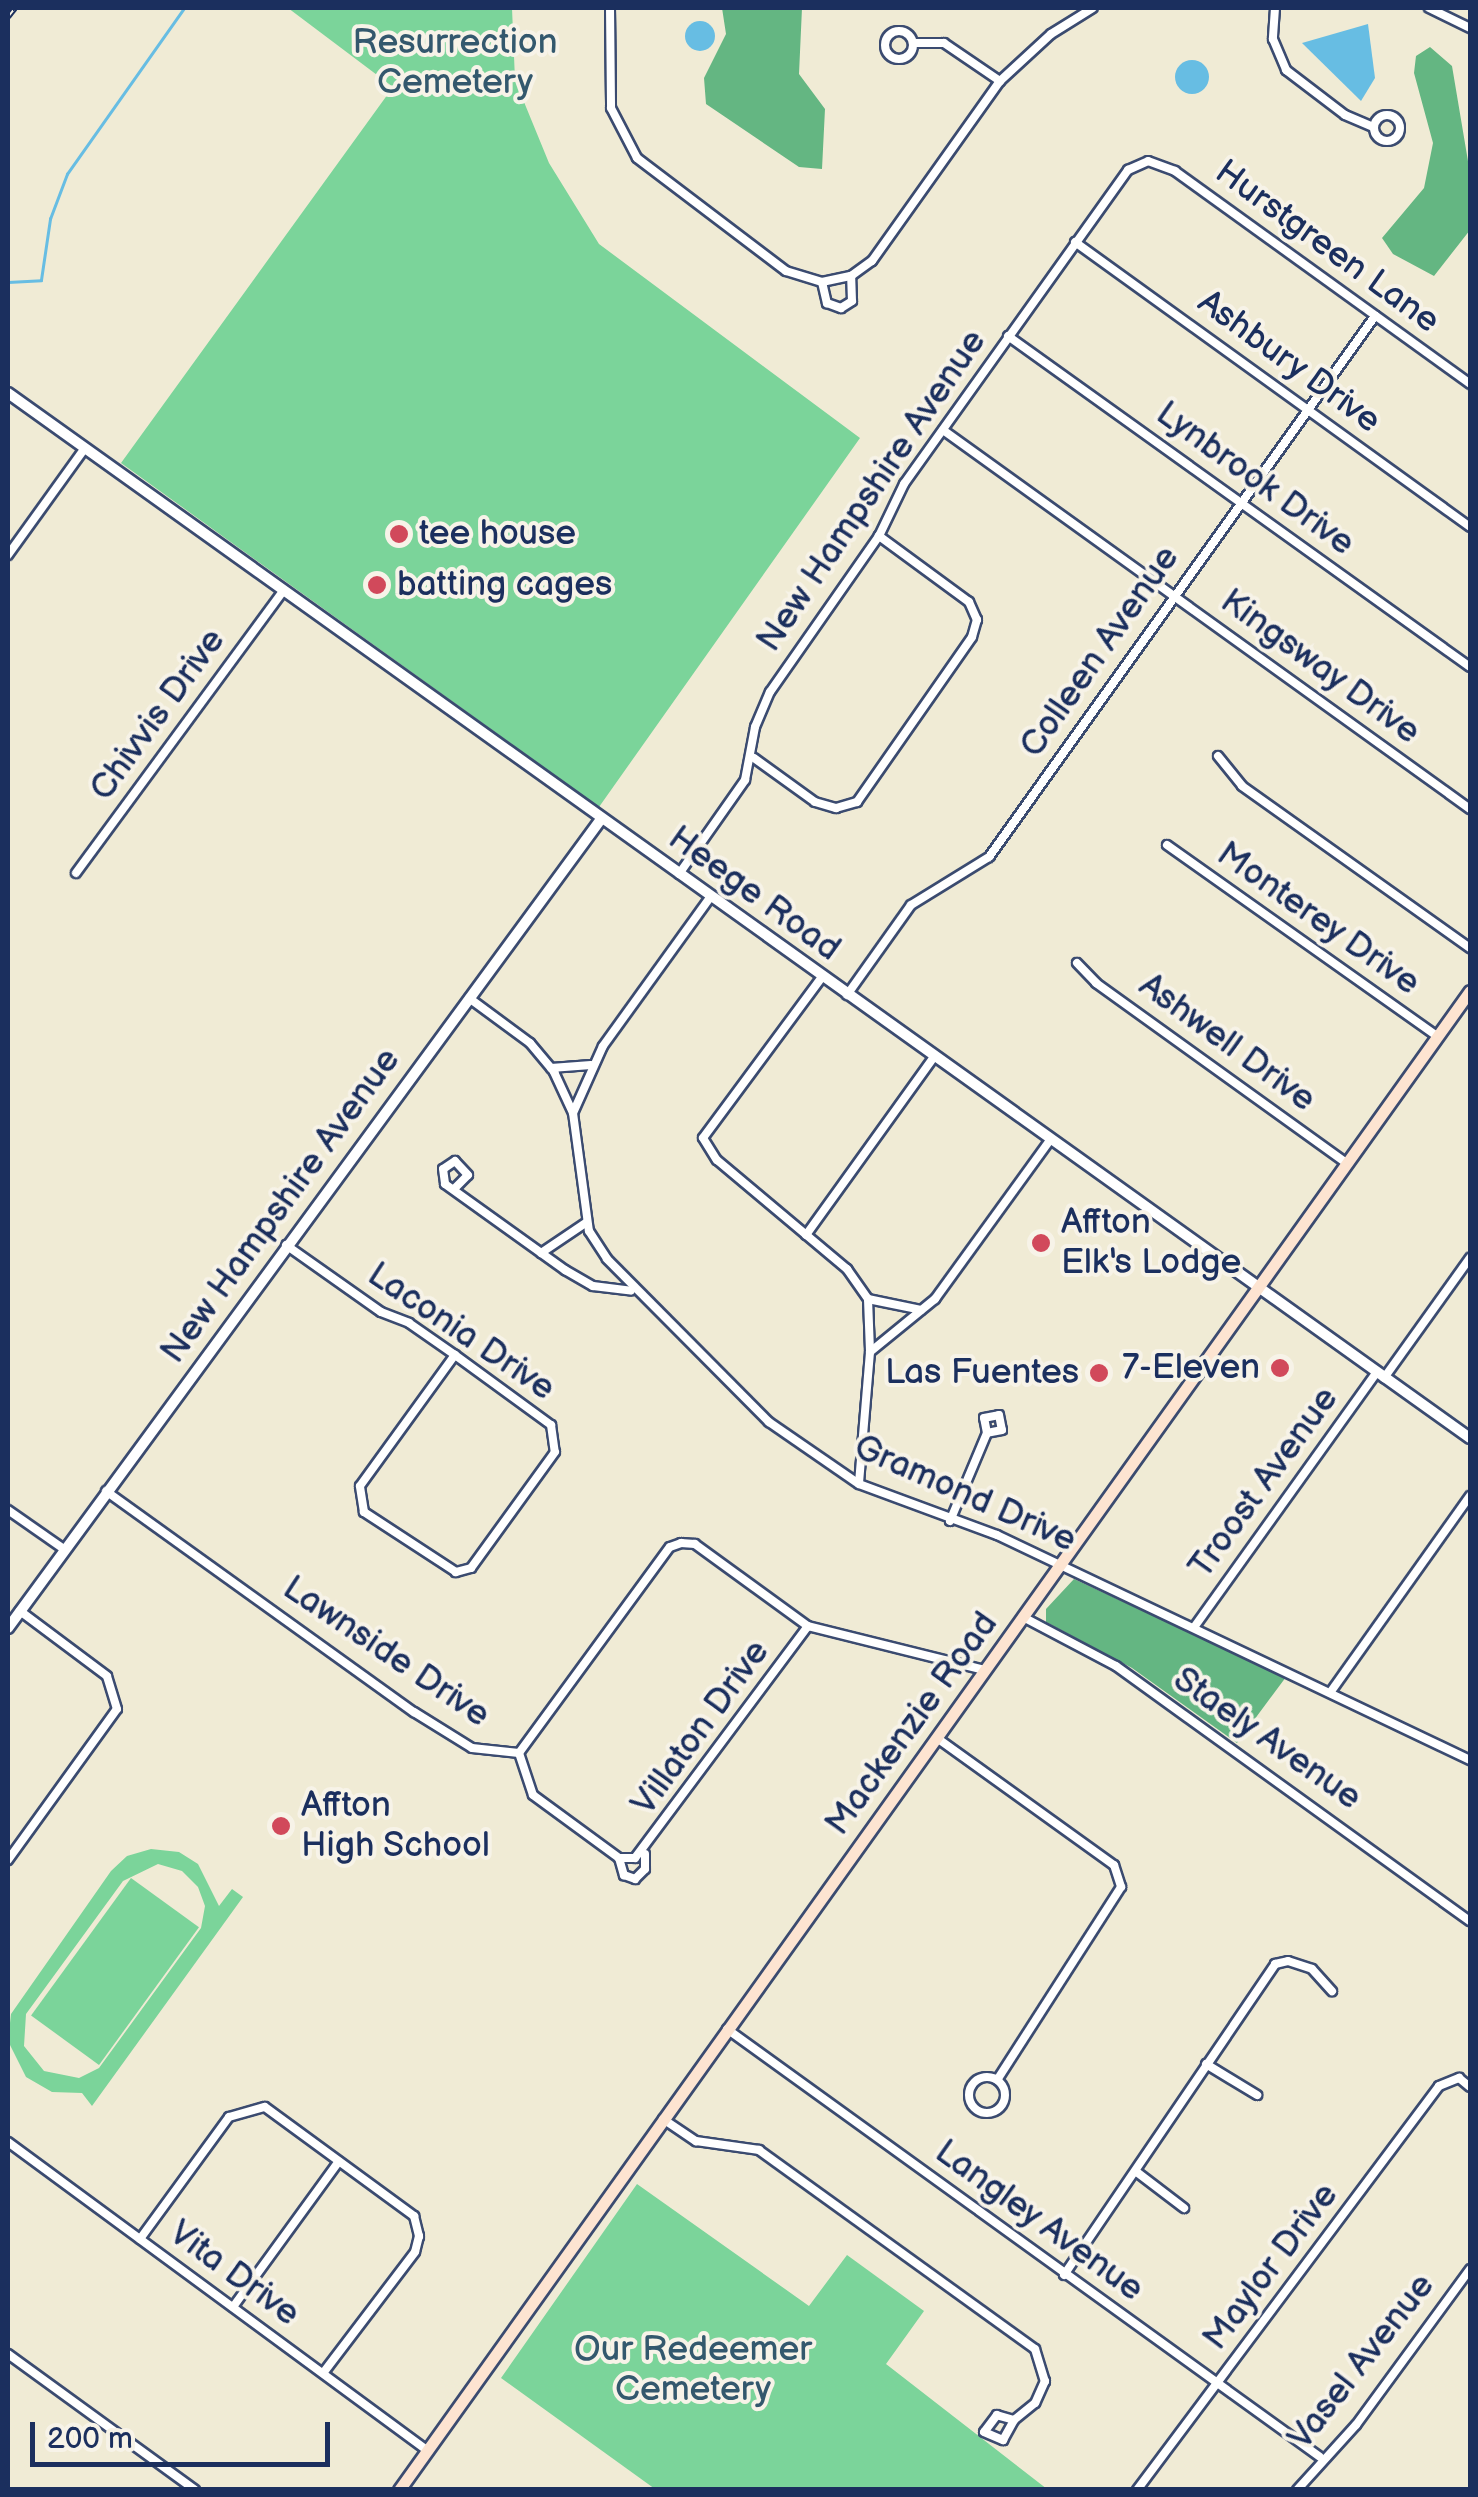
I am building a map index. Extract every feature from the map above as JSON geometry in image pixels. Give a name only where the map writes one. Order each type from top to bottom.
[{"type":"main road","name":"Mackenzie Road","points":[[400,2490],[1470,991]]},
{"type":"street","points":[[610,8],[612,108],[637,158],[786,271],[822,282],[850,276],[878,254],[1000,81],[1051,34],[1092,8]]},
{"type":"street","points":[[1275,8],[1273,40],[1286,70],[1345,115],[1374,127]]},
{"type":"street","points":[[1429,8],[1470,28]]},
{"type":"street","points":[[912,43],[944,43],[1000,81]]},
{"type":"street","name":"New Hampshire Avenue","points":[[680,874],[754,758],[755,727],[770,692],[879,536],[904,484],[1128,170],[1148,160]]},
{"type":"street","name":"Hurstgreen Lane","points":[[1148,160],[1175,171],[1470,384]]},
{"type":"street","name":"Ashbury Drive","points":[[1075,242],[1470,527]]},
{"type":"street","points":[[822,282],[827,303],[840,308],[852,301],[850,276]]},
{"type":"street","name":"Colleen Avenue","points":[[847,995],[911,905],[988,857],[1375,316]]},
{"type":"street","name":"Lynbrook Drive","points":[[1008,336],[1470,667]]},
{"type":"street","name":"Heege Road","points":[[8,393],[1470,1438]]},
{"type":"street","name":"Kingsway Drive","points":[[943,430],[1470,809]]},
{"type":"street","points":[[8,554],[85,448]]},
{"type":"street","points":[[754,758],[815,802],[836,808],[857,802],[972,637],[977,620],[968,602],[879,536]]},
{"type":"street","name":"Chivvis Drive","points":[[76,873],[284,590]]},
{"type":"street","points":[[1218,756],[1242,786],[1470,948]]},
{"type":"street","name":"New Hampshire Avenue","points":[[8,1628],[602,818]]},
{"type":"street","name":"Monterey Drive","points":[[1167,845],[1438,1038]]},
{"type":"street","points":[[573,1113],[595,1062],[710,896]]},
{"type":"street","name":"Ashwell Drive","points":[[1077,963],[1096,984],[1348,1164]]},
{"type":"street","points":[[822,977],[704,1138],[717,1160],[847,1270],[868,1299],[870,1352],[859,1484]]},
{"type":"street","name":"Gramond Drive","points":[[469,998],[530,1044],[550,1068],[573,1113],[587,1222],[632,1291],[769,1422],[859,1484],[950,1521],[997,1535],[1469,1756]]},
{"type":"street","points":[[806,1234],[934,1058]]},
{"type":"street","points":[[550,1068],[595,1062]]},
{"type":"street","points":[[870,1352],[922,1310],[1050,1140]]},
{"type":"street","points":[[455,1188],[541,1253],[593,1286],[632,1291]]},
{"type":"street","points":[[541,1253],[587,1222]]},
{"type":"street","name":"Laconia Drive","points":[[286,1245],[455,1355],[556,1435],[556,1452],[470,1568],[456,1572],[364,1512],[360,1486],[455,1355]]},
{"type":"street","name":"Troost Avenue","points":[[1194,1626],[1470,1258]]},
{"type":"street","points":[[868,1299],[922,1310]]},
{"type":"street","points":[[950,1521],[988,1433]]},
{"type":"street","name":"Lawnside Drive","points":[[106,1491],[414,1712],[472,1748],[518,1754],[533,1795],[619,1858],[624,1875],[636,1879],[645,1869],[640,1856]]},
{"type":"street","points":[[1332,1690],[1470,1496]]},
{"type":"street","points":[[8,1510],[64,1549]]},
{"type":"street","points":[[518,1754],[670,1547],[680,1543],[695,1544],[808,1626],[985,1670]]},
{"type":"street","points":[[8,1860],[118,1709],[107,1676],[20,1611]]},
{"type":"street","name":"Staely Avenue","points":[[1023,1618],[1116,1666],[1470,1921]]},
{"type":"street","name":"Villaton Drive","points":[[640,1856],[808,1626]]},
{"type":"street","points":[[936,1738],[1114,1865],[1121,1886],[997,2080]]},
{"type":"street","points":[[619,1858],[640,1856]]},
{"type":"street","points":[[1064,2275],[1138,2173],[1275,1964],[1288,1961],[1312,1969],[1332,1990]]},
{"type":"street","name":"Langley Avenue","points":[[726,2029],[1320,2458]]},
{"type":"street","points":[[1206,2064],[1257,2095]]},
{"type":"street","points":[[983,2077],[997,2080],[1005,2091],[1002,2105],[991,2113],[977,2110],[969,2099],[972,2085],[983,2077]]},
{"type":"street","name":"Maylor Drive","points":[[1138,2490],[1449,2078],[1470,2087]]},
{"type":"street","points":[[140,2239],[229,2118],[265,2107],[414,2216],[416,2252],[324,2372]]},
{"type":"street","points":[[662,2119],[696,2141],[760,2150],[1035,2349],[1044,2381],[1035,2402],[1014,2420]]},
{"type":"street","name":"Vita Drive","points":[[8,2142],[428,2451]]},
{"type":"street","points":[[233,2307],[339,2161]]},
{"type":"street","points":[[1138,2173],[1184,2208]]},
{"type":"street","name":"Vasel Avenue","points":[[1297,2490],[1320,2458],[1356,2424],[1470,2268]]},
{"type":"street","points":[[8,2354],[195,2490]]},
{"type":"green space","name":"Resurrection Cemetery","points":[[288,8],[512,8],[515,80],[549,163],[599,244],[860,438],[599,807],[121,463],[393,87]]},
{"type":"green space","points":[[722,8],[802,8],[799,74],[825,109],[822,169],[799,167],[706,104],[704,78],[726,34]]},
{"type":"green space","points":[[1430,47],[1452,66],[1470,173],[1470,230],[1434,276],[1393,254],[1382,238],[1424,188],[1433,143],[1414,73],[1416,56]]},
{"type":"green space","points":[[1074,1579],[1286,1677],[1237,1743],[1132,1668],[1046,1622],[1046,1609]]},
{"type":"green space","points":[[151,1849],[179,1852],[198,1864],[219,1906],[232,1889],[243,1897],[92,2106],[82,2093],[52,2092],[26,2077],[8,2041],[11,2014],[111,1871],[127,1856]],"holes":[[[158,1864],[182,1871],[198,1887],[205,1906],[201,1928],[99,2068],[79,2078],[44,2071],[24,2046],[26,2014],[123,1881]]]},
{"type":"green space","points":[[131,1878],[199,1927],[99,2065],[31,2016]]},
{"type":"green space","name":"Our Redeemer Cemetery","points":[[637,2184],[809,2306],[847,2255],[924,2311],[886,2364],[1047,2489],[655,2489],[501,2378]]},
{"type":"water","points":[[700,21],[711,25],[715,36],[711,47],[700,51],[689,47],[685,36],[689,25]]},
{"type":"water","points":[[1368,24],[1375,78],[1361,101],[1302,43]]},
{"type":"water","points":[[1192,60],[1204,65],[1209,77],[1204,89],[1192,94],[1180,89],[1175,77],[1180,65]]},
{"type":"waterway","points":[[8,282],[41,280],[50,219],[67,174],[184,8]]},
{"type":"railway","points":[[8,17],[15,8]]},
{"type":"place","name":"tee house","points":[[399,534]]},
{"type":"place","name":"batting cages","points":[[377,585]]},
{"type":"place","name":"Affton Elk's Lodge","points":[[1041,1243]]},
{"type":"place","name":"7-Eleven","points":[[1280,1368]]},
{"type":"place","name":"Las Fuentes","points":[[1099,1373]]},
{"type":"place","name":"Affton High School","points":[[281,1826]]}]
